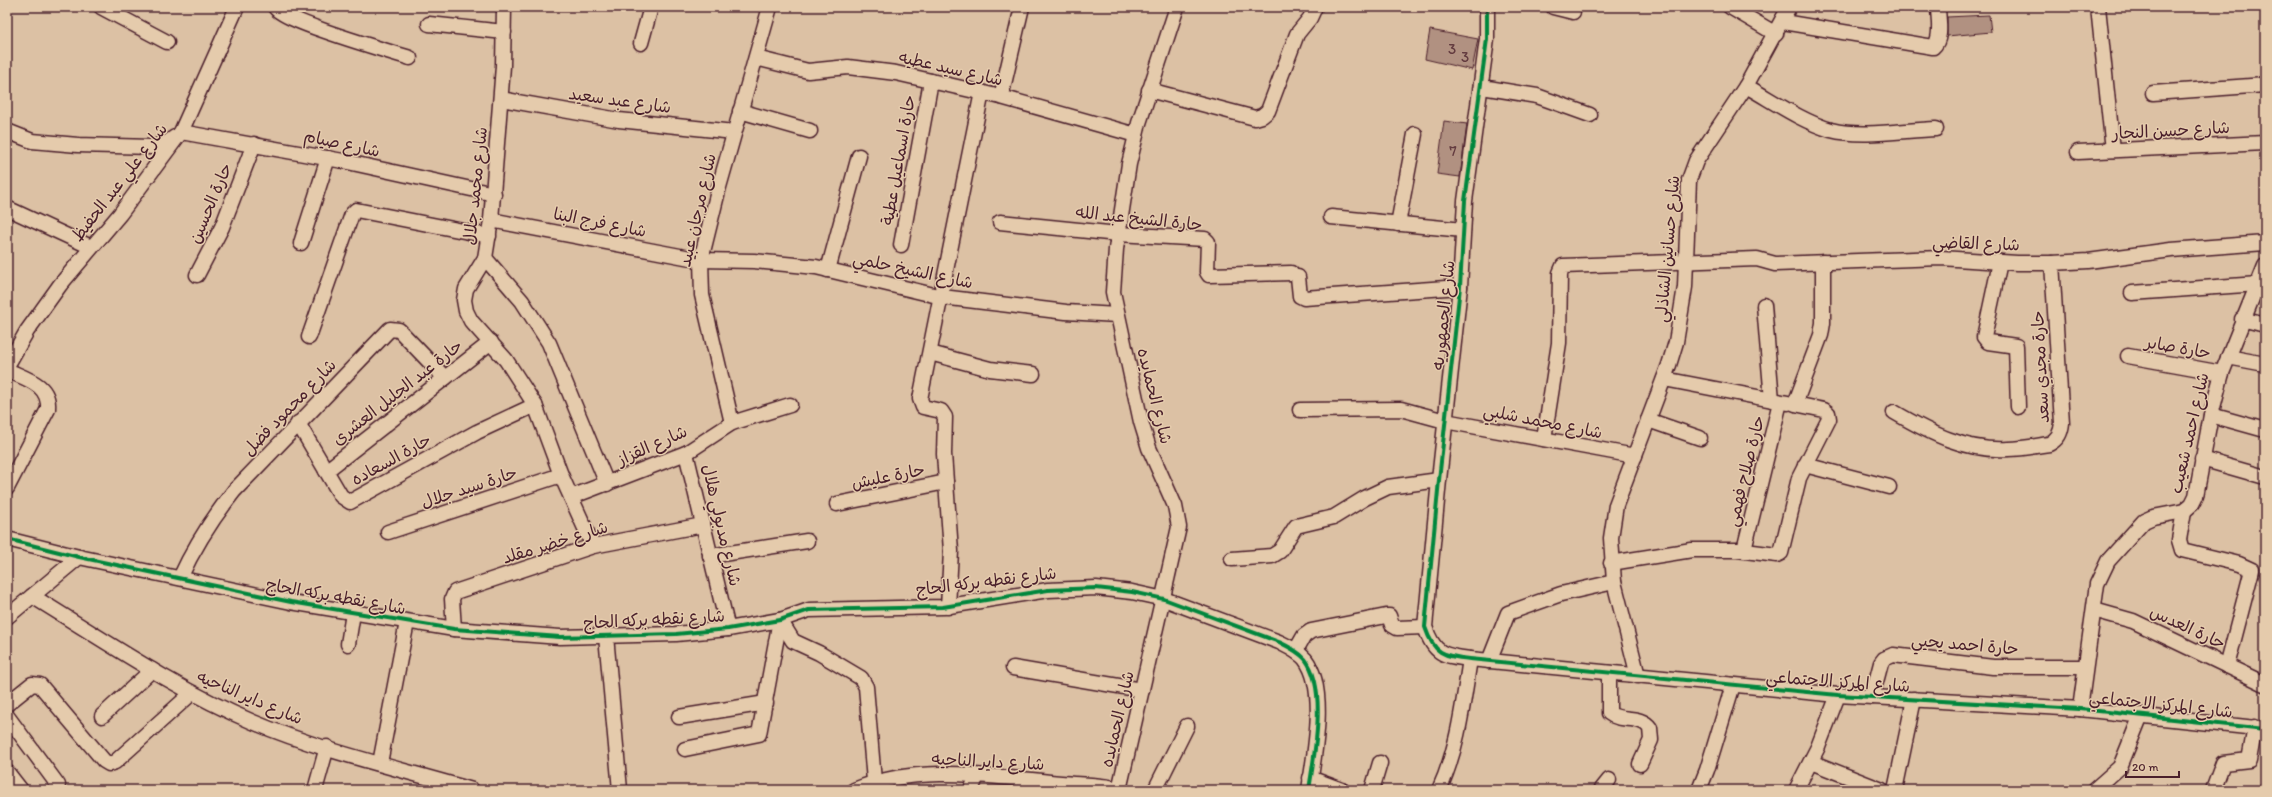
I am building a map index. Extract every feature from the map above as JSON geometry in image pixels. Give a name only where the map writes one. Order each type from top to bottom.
[{"type":"street","points":[[101,7],[167,42]]},
{"type":"street","name":"شارع علي عبد الحفيظ","points":[[7,366],[27,331],[60,285],[120,214],[181,132],[237,7]]},
{"type":"street","points":[[275,7],[279,12],[312,26],[410,58]]},
{"type":"street","name":"شارع محمد جلال","points":[[504,7],[501,99],[494,194],[489,236],[485,258],[466,289],[464,300],[466,311],[471,321],[506,360],[535,405],[561,475],[593,546]]},
{"type":"street","points":[[641,43],[651,7]]},
{"type":"street","name":"شارع مرجان عبيد","points":[[732,423],[702,295],[701,260],[734,132],[770,7]]},
{"type":"street","points":[[1001,97],[1022,7]]},
{"type":"street","name":"شارع الحمايده","points":[[1120,790],[1178,537],[1178,516],[1149,448],[1117,315],[1113,292],[1118,234],[1128,171],[1136,135],[1149,90],[1177,7]]},
{"type":"street","points":[[1149,90],[1255,118],[1262,116],[1268,111],[1298,34],[1310,18],[1315,7]]},
{"type":"street","name":"شارع الجمهوريه","points":[[1425,627],[1438,480],[1460,287],[1465,201],[1482,87],[1487,39],[1487,7]]},
{"type":"street","points":[[1553,7],[1573,12]]},
{"type":"street","points":[[1730,7],[1779,28],[1933,47],[1936,44],[1939,34],[1938,7]]},
{"type":"street","name":"شارع حسانين الشاذلي","points":[[1638,676],[1614,582],[1611,563],[1613,520],[1676,342],[1681,315],[1686,262],[1688,180],[1696,161],[1746,86],[1779,28],[1789,7]]},
{"type":"street","points":[[2098,7],[2113,150]]},
{"type":"street","points":[[429,24],[504,32]]},
{"type":"street","name":"شارع سيد عطيه","points":[[756,58],[808,71],[851,67],[896,73],[982,92],[1136,135]]},
{"type":"street","name":"حارة اسماعيل عطية","points":[[901,245],[931,81]]},
{"type":"street","points":[[2154,93],[2265,85]]},
{"type":"street","points":[[1746,86],[1814,123],[1831,130],[1849,133],[1936,129]]},
{"type":"street","points":[[1482,87],[1537,96],[1590,115]]},
{"type":"street","points":[[948,607],[950,551],[944,414],[941,411],[923,407],[920,403],[982,92]]},
{"type":"street","name":"شارع عبد سعيد","points":[[501,99],[619,120],[734,132]]},
{"type":"street","points":[[740,111],[810,131]]},
{"type":"street","points":[[7,131],[32,141],[152,147],[165,144],[181,132]]},
{"type":"street","name":"شارع صيام","points":[[181,132],[328,158],[494,194]]},
{"type":"street","points":[[1398,224],[1415,134]]},
{"type":"street","name":"شارع حسن النجار","points":[[2078,152],[2265,143]]},
{"type":"street","name":"حارة الحسين","points":[[197,275],[222,227],[254,144]]},
{"type":"street","points":[[828,270],[858,156]]},
{"type":"street","points":[[301,243],[328,158]]},
{"type":"street","points":[[7,209],[92,247]]},
{"type":"street","points":[[309,337],[352,214],[356,210],[489,236]]},
{"type":"street","points":[[1331,217],[1463,230]]},
{"type":"street","name":"شارع فرج البنا","points":[[491,220],[701,260]]},
{"type":"street","name":"حارة الشيخ عبد الله","points":[[1000,222],[1118,234],[1207,240],[1209,275],[1295,275],[1300,296],[1304,298],[1460,287]]},
{"type":"street","name":"شارع القاضي","points":[[1544,439],[1559,343],[1560,269],[1563,266],[1757,259],[1775,264],[1941,258],[2000,262],[2052,263],[2094,260],[2171,250],[2265,243]]},
{"type":"street","points":[[485,258],[522,301],[549,344],[607,484]]},
{"type":"street","name":"شارع الشيخ حلمي","points":[[701,260],[781,262],[828,270],[942,297],[1066,312],[1117,315]]},
{"type":"street","points":[[1795,404],[1821,335],[1823,262]]},
{"type":"street","points":[[2000,262],[1984,337],[1988,342],[2016,346],[2018,408]]},
{"type":"street","name":"حارة مجدي سعد","points":[[1894,412],[1929,433],[1968,446],[2009,450],[2049,444],[2059,436],[2062,423],[2052,263]]},
{"type":"street","name":"شارع احمد شعيب","points":[[2080,709],[2097,584],[2108,561],[2144,521],[2153,517],[2184,511],[2192,504],[2196,496],[2211,415],[2222,372],[2242,319],[2265,266]]},
{"type":"street","points":[[2132,293],[2258,284]]},
{"type":"street","name":"حارة صلاح فهمي","points":[[1744,550],[1776,401],[1764,305]]},
{"type":"street","points":[[2242,319],[2265,325]]},
{"type":"street","name":"شارع محمود فضل","points":[[180,578],[193,550],[212,520],[234,491],[390,329],[399,330],[445,378]]},
{"type":"street","name":"حارة عبد الجليل العشرى","points":[[326,471],[491,342]]},
{"type":"street","points":[[930,353],[990,369],[1032,374]]},
{"type":"street","name":"حارة صابر","points":[[2128,356],[2222,372]]},
{"type":"street","points":[[2228,357],[2265,364]]},
{"type":"street","points":[[7,370],[40,385],[46,391],[48,409],[7,488]]},
{"type":"street","points":[[1611,563],[1692,550],[1744,550],[1777,555],[1780,553],[1795,493],[1805,465],[1828,422],[1829,416],[1824,410],[1664,379]]},
{"type":"street","name":"حارة السعاده","points":[[298,423],[341,496],[345,500],[355,501],[477,432],[535,405]]},
{"type":"street","name":"شارع القزاز","points":[[571,497],[686,453],[732,423],[790,405]]},
{"type":"street","name":"شارع محمد شلبي","points":[[1300,410],[1394,408],[1445,421],[1635,456]]},
{"type":"street","points":[[2211,415],[2265,430]]},
{"type":"street","points":[[1648,420],[1700,438]]},
{"type":"street","name":"شارع مدبولي هلال","points":[[686,453],[728,629]]},
{"type":"street","points":[[2202,459],[2265,477]]},
{"type":"street","points":[[1805,465],[1889,488]]},
{"type":"street","name":"حارة سيد جلال","points":[[388,532],[561,475]]},
{"type":"street","points":[[1232,559],[1272,556],[1280,551],[1296,526],[1334,517],[1365,498],[1388,487],[1438,480]]},
{"type":"street","name":"حارة عليش","points":[[837,504],[946,482]]},
{"type":"street","points":[[2184,511],[2179,540],[2182,550],[2239,564],[2252,570],[2227,666]]},
{"type":"street","name":"شارع خضر مقلد","points":[[454,628],[452,599],[455,592],[593,546],[703,525]]},
{"type":"street","name":"شارع نقطه بركه الحاج","points":[[7,539],[79,557],[291,602],[353,613],[454,628],[560,637],[676,634],[728,629],[780,620],[809,610],[948,607],[1048,590],[1096,588],[1132,592],[1164,599],[1280,642],[1296,650],[1305,660],[1311,671],[1316,690],[1317,717],[1310,784]]},
{"type":"street","points":[[710,556],[807,541]]},
{"type":"street","points":[[7,617],[79,557]]},
{"type":"street","points":[[1489,661],[1508,613],[1568,592],[1614,582]]},
{"type":"street","name":"شارع داير الناحيه","points":[[32,596],[192,693],[253,722],[288,736],[472,790]]},
{"type":"street","name":"حارة العدس","points":[[2094,610],[2133,621],[2265,684]]},
{"type":"street","points":[[348,644],[353,613]]},
{"type":"street","points":[[1296,650],[1304,636],[1311,631],[1386,616],[1389,616],[1392,625],[1397,628],[1425,627]]},
{"type":"street","points":[[685,749],[756,736],[761,731],[780,620]]},
{"type":"street","points":[[780,620],[792,640],[861,678],[866,687],[874,782]]},
{"type":"street","points":[[380,763],[407,622]]},
{"type":"street","name":"شارع المركز الاجتماعي","points":[[1425,627],[1432,645],[1442,654],[1470,659],[1838,695],[2080,709],[2260,728]]},
{"type":"street","points":[[606,636],[620,790]]},
{"type":"street","name":"حارة احمد يحيي","points":[[1872,697],[1881,663],[1888,656],[1893,655],[1993,667],[2085,667]]},
{"type":"street","points":[[1439,790],[1451,758],[1459,727],[1470,659]]},
{"type":"street","points":[[1013,668],[1142,690]]},
{"type":"street","points":[[102,716],[152,670]]},
{"type":"street","points":[[1608,673],[1609,713],[1614,716],[1641,720],[1650,728],[1651,740],[1640,764]]},
{"type":"street","points":[[7,704],[32,684],[40,685],[104,761],[109,764],[115,762],[192,693]]},
{"type":"street","points":[[1699,790],[1707,770],[1733,685]]},
{"type":"street","points":[[1796,790],[1811,762],[1838,695]]},
{"type":"street","points":[[1895,790],[1914,700]]},
{"type":"street","points":[[679,717],[766,703]]},
{"type":"street","points":[[2094,790],[2120,767],[2141,715]]},
{"type":"street","points":[[7,716],[58,785]]},
{"type":"street","points":[[1155,790],[1187,726]]},
{"type":"street","points":[[2213,790],[2223,763],[2249,760],[2260,728]]},
{"type":"street","points":[[315,790],[327,747]]},
{"type":"street","points":[[1811,762],[1882,790]]},
{"type":"street","points":[[1372,790],[1380,763]]},
{"type":"street","points":[[7,772],[20,790]]},
{"type":"street","name":"شارع داير الناحيه","points":[[854,790],[874,782],[925,775],[977,776],[1034,786],[1120,790]]},
{"type":"street","points":[[971,790],[977,776]]},
{"type":"street","points":[[1310,784],[1342,790]]},
{"type":"building","points":[[1989,15],[1991,32],[1947,36],[1947,17]]},
{"type":"building","points":[[1430,30],[1478,39],[1472,70],[1425,59]]},
{"type":"building","points":[[1444,121],[1467,124],[1460,177],[1437,174]]},
{"type":"cycle path","points":[[1487,7],[1487,39],[1465,201],[1460,287],[1425,627],[1428,636],[1436,648],[1446,655],[1470,659],[1838,695],[2080,709],[2265,729]]},
{"type":"cycle path","points":[[7,539],[79,557],[291,602],[454,629],[560,637],[676,634],[728,629],[780,620],[809,610],[943,607],[1048,590],[1096,588],[1132,592],[1164,599],[1279,642],[1290,647],[1305,659],[1312,672],[1318,704],[1318,723],[1309,790]]}]
